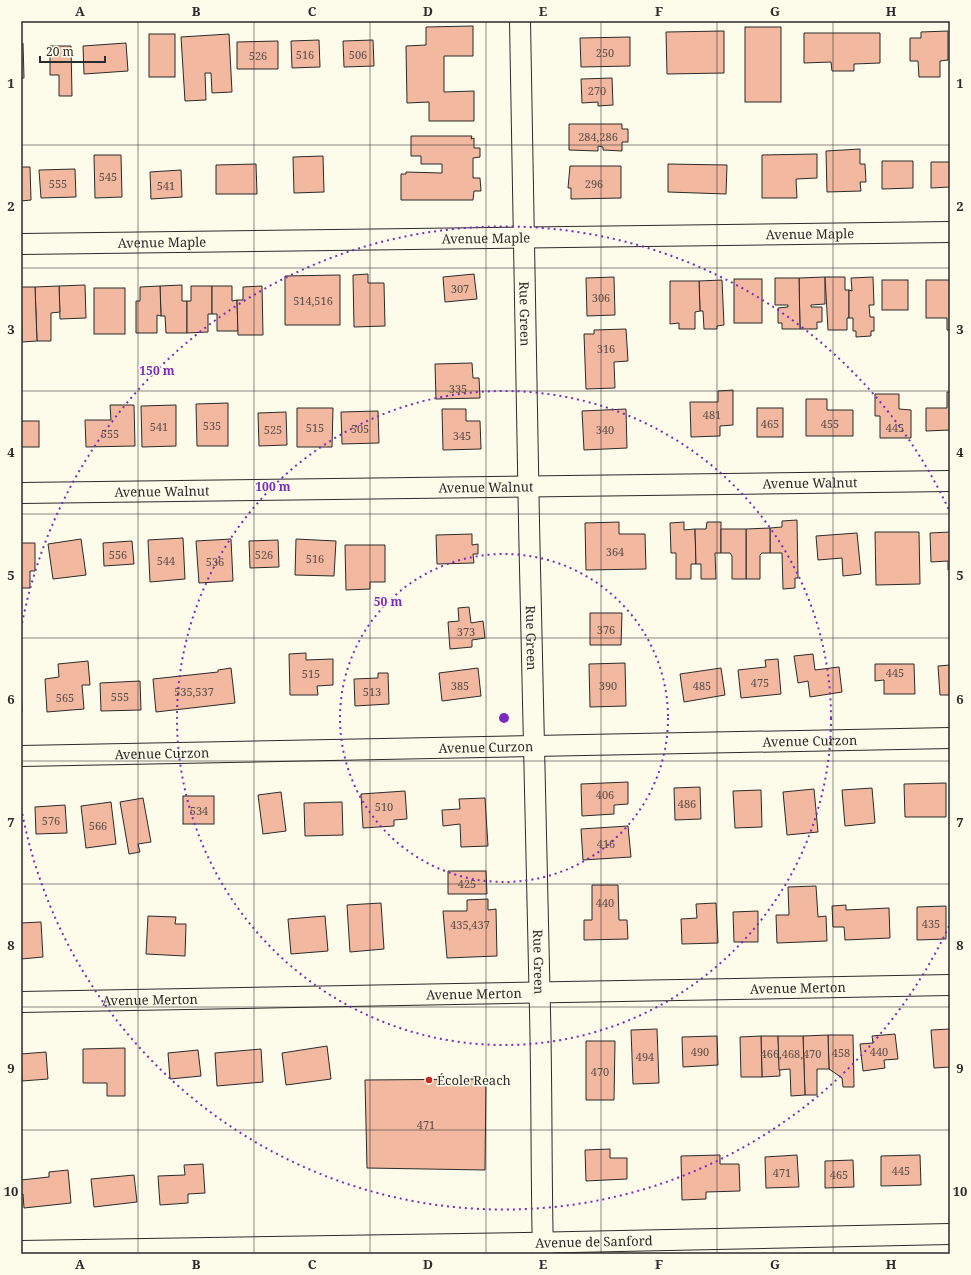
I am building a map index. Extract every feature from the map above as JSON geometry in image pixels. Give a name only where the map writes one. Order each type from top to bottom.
[{"type":"street","name":"Rue Green","points":[[520,21],[523,237],[530,487],[532,745],[539,994],[543,1248]]},
{"type":"street","name":"Avenue Maple","points":[[21,244],[950,232]]},
{"type":"street","name":"Avenue Walnut","points":[[21,493],[950,481]]},
{"type":"street","name":"Avenue Curzon","points":[[21,756],[950,738]]},
{"type":"street","name":"Avenue Merton","points":[[21,1002],[539,994],[950,985]]},
{"type":"street","name":"Avenue de Sanford","points":[[21,1251],[543,1248],[950,1234]]},
{"type":"building","points":[[473,26],[473,56],[444,56],[444,92],[474,91],[474,121],[429,121],[429,102],[407,103],[406,46],[426,45],[426,27]]},
{"type":"building","points":[[745,27],[781,27],[781,102],[745,102]]},
{"type":"building","points":[[724,31],[724,73],[667,74],[666,32]]},
{"type":"building","points":[[948,31],[948,60],[940,61],[940,77],[919,77],[918,61],[910,61],[910,38],[921,38],[921,32]]},
{"type":"building","points":[[804,33],[880,33],[880,63],[854,64],[854,71],[832,71],[831,62],[804,63]]},
{"type":"building","points":[[149,34],[175,34],[175,77],[149,77]]},
{"type":"building","points":[[229,34],[232,92],[212,93],[211,73],[205,73],[206,100],[185,101],[181,37]]},
{"type":"building","points":[[630,37],[630,66],[581,67],[580,38]]},
{"type":"building","points":[[319,40],[320,67],[292,68],[291,41]]},
{"type":"building","points":[[373,40],[374,66],[344,67],[343,41]]},
{"type":"building","points":[[278,41],[278,69],[237,69],[237,42]]},
{"type":"building","points":[[21,43],[23,43],[24,78],[21,78]]},
{"type":"building","points":[[126,43],[128,71],[84,74],[83,46]]},
{"type":"building","points":[[50,46],[71,46],[72,96],[59,96],[59,75],[50,75]]},
{"type":"building","points":[[612,78],[613,105],[598,106],[598,102],[582,103],[581,79]]},
{"type":"building","points":[[569,124],[622,124],[622,129],[628,129],[628,142],[622,142],[622,151],[603,150],[603,147],[598,146],[598,151],[569,150]]},
{"type":"building","points":[[411,136],[472,136],[471,139],[474,138],[474,148],[480,148],[480,157],[473,158],[473,178],[480,178],[481,191],[474,191],[473,200],[401,200],[401,174],[406,174],[406,172],[442,173],[442,164],[421,164],[421,156],[411,156]]},
{"type":"building","points":[[860,149],[860,164],[865,164],[866,182],[860,182],[861,191],[827,192],[826,151]]},
{"type":"building","points":[[817,154],[817,178],[796,179],[797,198],[762,198],[762,155]]},
{"type":"building","points":[[94,155],[121,155],[122,197],[95,198]]},
{"type":"building","points":[[323,156],[324,192],[294,193],[293,157]]},
{"type":"building","points":[[882,161],[913,161],[913,188],[882,189]]},
{"type":"building","points":[[931,162],[950,162],[950,187],[931,188]]},
{"type":"building","points":[[256,164],[257,194],[216,194],[216,165]]},
{"type":"building","points":[[668,164],[727,165],[726,194],[668,192]]},
{"type":"building","points":[[570,166],[621,166],[621,198],[571,199],[571,188],[568,188]]},
{"type":"building","points":[[21,167],[30,167],[31,200],[21,201]]},
{"type":"building","points":[[75,169],[76,197],[41,198],[39,170]]},
{"type":"building","points":[[181,170],[182,197],[151,199],[150,172]]},
{"type":"building","points":[[368,274],[368,283],[384,283],[385,326],[354,327],[353,275]]},
{"type":"building","points":[[474,274],[477,299],[445,302],[443,277]]},
{"type":"building","points":[[340,275],[340,325],[285,325],[285,276]]},
{"type":"building","points":[[614,277],[615,315],[587,316],[586,278]]},
{"type":"building","points":[[825,277],[825,304],[811,305],[811,307],[822,307],[822,322],[817,322],[817,329],[800,329],[799,278]]},
{"type":"building","points":[[825,277],[845,277],[845,290],[849,290],[849,318],[847,318],[847,330],[828,330]]},
{"type":"building","points":[[873,277],[874,305],[869,305],[870,317],[874,317],[874,331],[871,331],[871,336],[856,337],[856,331],[853,331],[853,318],[849,318],[849,290],[852,291],[851,278]]},
{"type":"building","points":[[775,278],[799,278],[800,329],[782,329],[782,323],[778,323],[778,308],[788,307],[788,305],[775,305]]},
{"type":"building","points":[[734,279],[762,279],[762,323],[734,323]]},
{"type":"building","points":[[722,280],[724,325],[717,326],[717,329],[704,329],[703,311],[700,311],[699,281]]},
{"type":"building","points":[[882,280],[908,280],[908,310],[882,310]]},
{"type":"building","points":[[926,280],[950,280],[950,330],[947,330],[947,318],[926,318]]},
{"type":"building","points":[[670,281],[699,281],[700,311],[695,312],[695,329],[679,329],[679,323],[670,324]]},
{"type":"building","points":[[85,285],[86,318],[60,319],[59,286]]},
{"type":"building","points":[[182,285],[182,301],[187,301],[187,333],[166,333],[165,316],[161,316],[160,286]]},
{"type":"building","points":[[59,286],[60,312],[51,313],[51,341],[37,341],[35,287]]},
{"type":"building","points":[[160,286],[161,316],[157,315],[157,333],[136,333],[136,301],[140,301],[140,287]]},
{"type":"building","points":[[191,286],[212,286],[212,314],[208,314],[208,332],[187,333],[187,301],[191,301]]},
{"type":"building","points":[[212,286],[232,286],[232,301],[237,300],[238,331],[217,331],[217,314],[212,314]]},
{"type":"building","points":[[262,286],[263,335],[238,335],[237,300],[243,300],[243,287]]},
{"type":"building","points":[[21,287],[35,287],[37,341],[22,342]]},
{"type":"building","points":[[94,288],[125,288],[125,334],[94,334]]},
{"type":"building","points":[[626,329],[628,361],[614,362],[615,388],[586,389],[584,334],[594,334],[594,330]]},
{"type":"building","points":[[472,363],[473,378],[479,378],[480,398],[436,399],[435,364]]},
{"type":"building","points":[[733,390],[733,425],[720,426],[720,436],[691,437],[690,402],[718,402],[718,391]]},
{"type":"building","points":[[947,392],[950,392],[950,430],[926,431],[926,408],[947,408]]},
{"type":"building","points":[[875,394],[899,394],[899,409],[911,410],[911,438],[880,438],[880,416],[875,416]]},
{"type":"building","points":[[806,399],[827,399],[827,410],[853,410],[853,436],[806,436]]},
{"type":"building","points":[[228,403],[228,446],[197,446],[196,404]]},
{"type":"building","points":[[110,405],[134,405],[135,446],[86,447],[85,420],[111,420]]},
{"type":"building","points":[[176,405],[176,446],[142,447],[141,406]]},
{"type":"building","points":[[297,408],[333,408],[332,447],[297,447]]},
{"type":"building","points":[[757,408],[783,408],[783,437],[757,437]]},
{"type":"building","points":[[442,409],[466,409],[466,421],[480,421],[481,449],[443,450]]},
{"type":"building","points":[[626,409],[627,448],[584,450],[582,411]]},
{"type":"building","points":[[378,411],[379,443],[342,444],[341,412]]},
{"type":"building","points":[[286,412],[287,445],[259,446],[258,413]]},
{"type":"building","points":[[21,421],[39,421],[39,447],[21,447]]},
{"type":"building","points":[[797,520],[798,578],[795,578],[795,588],[783,589],[782,553],[770,553],[770,528],[782,527],[782,521]]},
{"type":"building","points":[[619,522],[619,534],[645,534],[646,569],[586,570],[585,523]]},
{"type":"building","points":[[684,522],[684,530],[695,529],[696,564],[691,564],[691,579],[676,579],[676,553],[671,553],[670,523]]},
{"type":"building","points":[[707,522],[721,522],[721,553],[715,553],[716,579],[701,579],[701,564],[696,564],[695,529],[706,529]]},
{"type":"building","points":[[770,528],[770,553],[762,553],[760,555],[760,579],[746,579],[746,529]]},
{"type":"building","points":[[721,529],[746,529],[746,579],[732,579],[732,556],[730,553],[721,553]]},
{"type":"building","points":[[875,532],[919,532],[920,584],[876,585]]},
{"type":"building","points":[[950,532],[950,570],[948,570],[948,561],[931,562],[930,533]]},
{"type":"building","points":[[857,533],[861,574],[843,576],[842,558],[818,560],[816,536]]},
{"type":"building","points":[[472,534],[472,545],[478,544],[478,554],[473,554],[474,563],[437,564],[436,535]]},
{"type":"building","points":[[183,538],[185,579],[150,582],[148,540]]},
{"type":"building","points":[[81,539],[86,575],[53,579],[48,544]]},
{"type":"building","points":[[231,539],[233,581],[199,583],[196,541]]},
{"type":"building","points":[[296,539],[336,541],[334,576],[295,575]]},
{"type":"building","points":[[278,540],[279,567],[250,568],[249,541]]},
{"type":"building","points":[[132,541],[134,564],[104,566],[103,543]]},
{"type":"building","points":[[21,543],[35,543],[35,571],[30,571],[30,588],[21,588]]},
{"type":"building","points":[[345,545],[385,545],[385,582],[370,582],[370,589],[346,590]]},
{"type":"building","points":[[469,607],[471,623],[483,621],[485,638],[472,640],[472,647],[450,649],[448,622],[459,621],[458,608]]},
{"type":"building","points":[[590,613],[622,613],[621,645],[590,645]]},
{"type":"building","points":[[306,653],[306,660],[333,659],[333,685],[317,686],[318,695],[290,695],[289,654]]},
{"type":"building","points":[[813,654],[815,670],[839,667],[842,692],[810,697],[808,681],[798,683],[794,656]]},
{"type":"building","points":[[778,659],[781,694],[741,698],[738,670],[766,667],[765,660]]},
{"type":"building","points":[[88,661],[90,685],[82,685],[84,709],[47,712],[45,679],[59,677],[58,664]]},
{"type":"building","points":[[625,663],[626,706],[590,707],[589,664]]},
{"type":"building","points":[[875,664],[914,664],[915,694],[884,694],[884,680],[875,681]]},
{"type":"building","points":[[950,665],[950,695],[940,695],[938,666]]},
{"type":"building","points":[[231,668],[235,703],[156,712],[153,679],[218,672],[218,670]]},
{"type":"building","points":[[478,668],[481,696],[442,701],[439,673]]},
{"type":"building","points":[[721,668],[725,695],[684,702],[680,674]]},
{"type":"building","points":[[378,673],[388,673],[389,704],[355,706],[354,679],[378,678]]},
{"type":"building","points":[[140,681],[141,710],[101,711],[100,683]]},
{"type":"building","points":[[21,683],[22,712],[21,712]]},
{"type":"building","points":[[628,782],[628,804],[614,805],[614,814],[582,816],[581,784]]},
{"type":"building","points":[[946,783],[946,817],[905,817],[904,784]]},
{"type":"building","points":[[700,787],[701,819],[675,820],[674,788]]},
{"type":"building","points":[[872,788],[875,823],[845,826],[842,790]]},
{"type":"building","points":[[814,789],[818,832],[787,835],[783,792]]},
{"type":"building","points":[[761,790],[762,827],[735,828],[733,791]]},
{"type":"building","points":[[405,791],[407,819],[394,820],[394,826],[363,828],[361,794]]},
{"type":"building","points":[[281,792],[286,831],[263,834],[258,795]]},
{"type":"building","points":[[183,796],[214,796],[214,824],[183,824]]},
{"type":"building","points":[[143,798],[151,842],[138,844],[140,852],[129,854],[120,802]]},
{"type":"building","points":[[485,798],[488,846],[461,847],[460,824],[443,826],[442,810],[460,809],[459,799]]},
{"type":"building","points":[[111,802],[116,844],[86,848],[81,806]]},
{"type":"building","points":[[342,802],[343,835],[305,836],[304,803]]},
{"type":"building","points":[[65,805],[67,833],[36,834],[35,807]]},
{"type":"building","points":[[628,826],[631,857],[583,860],[581,829]]},
{"type":"building","points":[[448,871],[486,871],[487,894],[448,894]]},
{"type":"building","points":[[592,885],[618,885],[619,920],[627,920],[628,939],[584,940],[584,920],[592,920]]},
{"type":"building","points":[[816,886],[818,917],[826,916],[827,941],[777,943],[776,915],[789,915],[788,887]]},
{"type":"building","points":[[488,899],[488,910],[496,909],[497,956],[447,958],[443,911],[467,911],[467,900]]},
{"type":"building","points":[[381,903],[384,949],[350,952],[347,905]]},
{"type":"building","points":[[716,903],[718,943],[682,944],[681,919],[697,918],[696,904]]},
{"type":"building","points":[[846,905],[846,910],[889,908],[890,938],[845,940],[844,927],[833,927],[832,906]]},
{"type":"building","points":[[946,906],[946,939],[917,940],[917,907]]},
{"type":"building","points":[[758,911],[758,942],[734,942],[733,912]]},
{"type":"building","points":[[148,916],[176,917],[175,924],[186,924],[185,956],[146,954]]},
{"type":"building","points":[[325,916],[328,951],[291,954],[288,919]]},
{"type":"building","points":[[41,922],[43,957],[21,959],[21,923]]},
{"type":"building","points":[[657,1029],[659,1083],[633,1084],[631,1030]]},
{"type":"building","points":[[950,1029],[950,1067],[934,1068],[931,1030]]},
{"type":"building","points":[[895,1034],[898,1059],[884,1060],[885,1068],[863,1071],[860,1044],[873,1043],[872,1036]]},
{"type":"building","points":[[828,1035],[853,1035],[854,1087],[843,1087],[842,1078],[829,1069]]},
{"type":"building","points":[[828,1035],[829,1069],[817,1069],[817,1095],[805,1095],[803,1036]]},
{"type":"building","points":[[717,1036],[718,1065],[683,1067],[682,1037]]},
{"type":"building","points":[[761,1036],[778,1036],[780,1076],[762,1077]]},
{"type":"building","points":[[761,1036],[762,1077],[741,1077],[740,1037]]},
{"type":"building","points":[[778,1036],[803,1036],[805,1095],[791,1096],[790,1069],[779,1070]]},
{"type":"building","points":[[586,1041],[615,1041],[614,1100],[586,1100]]},
{"type":"building","points":[[327,1046],[331,1079],[286,1085],[282,1053]]},
{"type":"building","points":[[125,1048],[125,1096],[107,1096],[107,1083],[83,1083],[83,1049]]},
{"type":"building","points":[[261,1049],[263,1082],[217,1086],[215,1053]]},
{"type":"building","points":[[198,1050],[201,1076],[170,1079],[168,1053]]},
{"type":"building","points":[[46,1052],[48,1079],[22,1081],[21,1054]]},
{"type":"building","points":[[486,1079],[485,1170],[367,1168],[365,1080]]},
{"type":"building","points":[[610,1149],[610,1158],[627,1158],[627,1179],[586,1181],[585,1150]]},
{"type":"building","points":[[720,1155],[720,1164],[739,1164],[740,1191],[706,1192],[706,1199],[682,1200],[681,1156]]},
{"type":"building","points":[[797,1155],[799,1187],[766,1188],[765,1157]]},
{"type":"building","points":[[920,1155],[921,1185],[881,1186],[881,1156]]},
{"type":"building","points":[[853,1160],[854,1187],[825,1188],[825,1161]]},
{"type":"building","points":[[203,1164],[205,1193],[188,1194],[188,1203],[160,1205],[158,1176],[185,1175],[184,1165]]},
{"type":"building","points":[[68,1170],[71,1203],[24,1208],[23,1194],[21,1194],[21,1180],[49,1177],[49,1172]]},
{"type":"building","points":[[134,1175],[137,1202],[94,1207],[91,1179]]},
{"type":"place","name":"École Reach","points":[[429,1080]]}]
